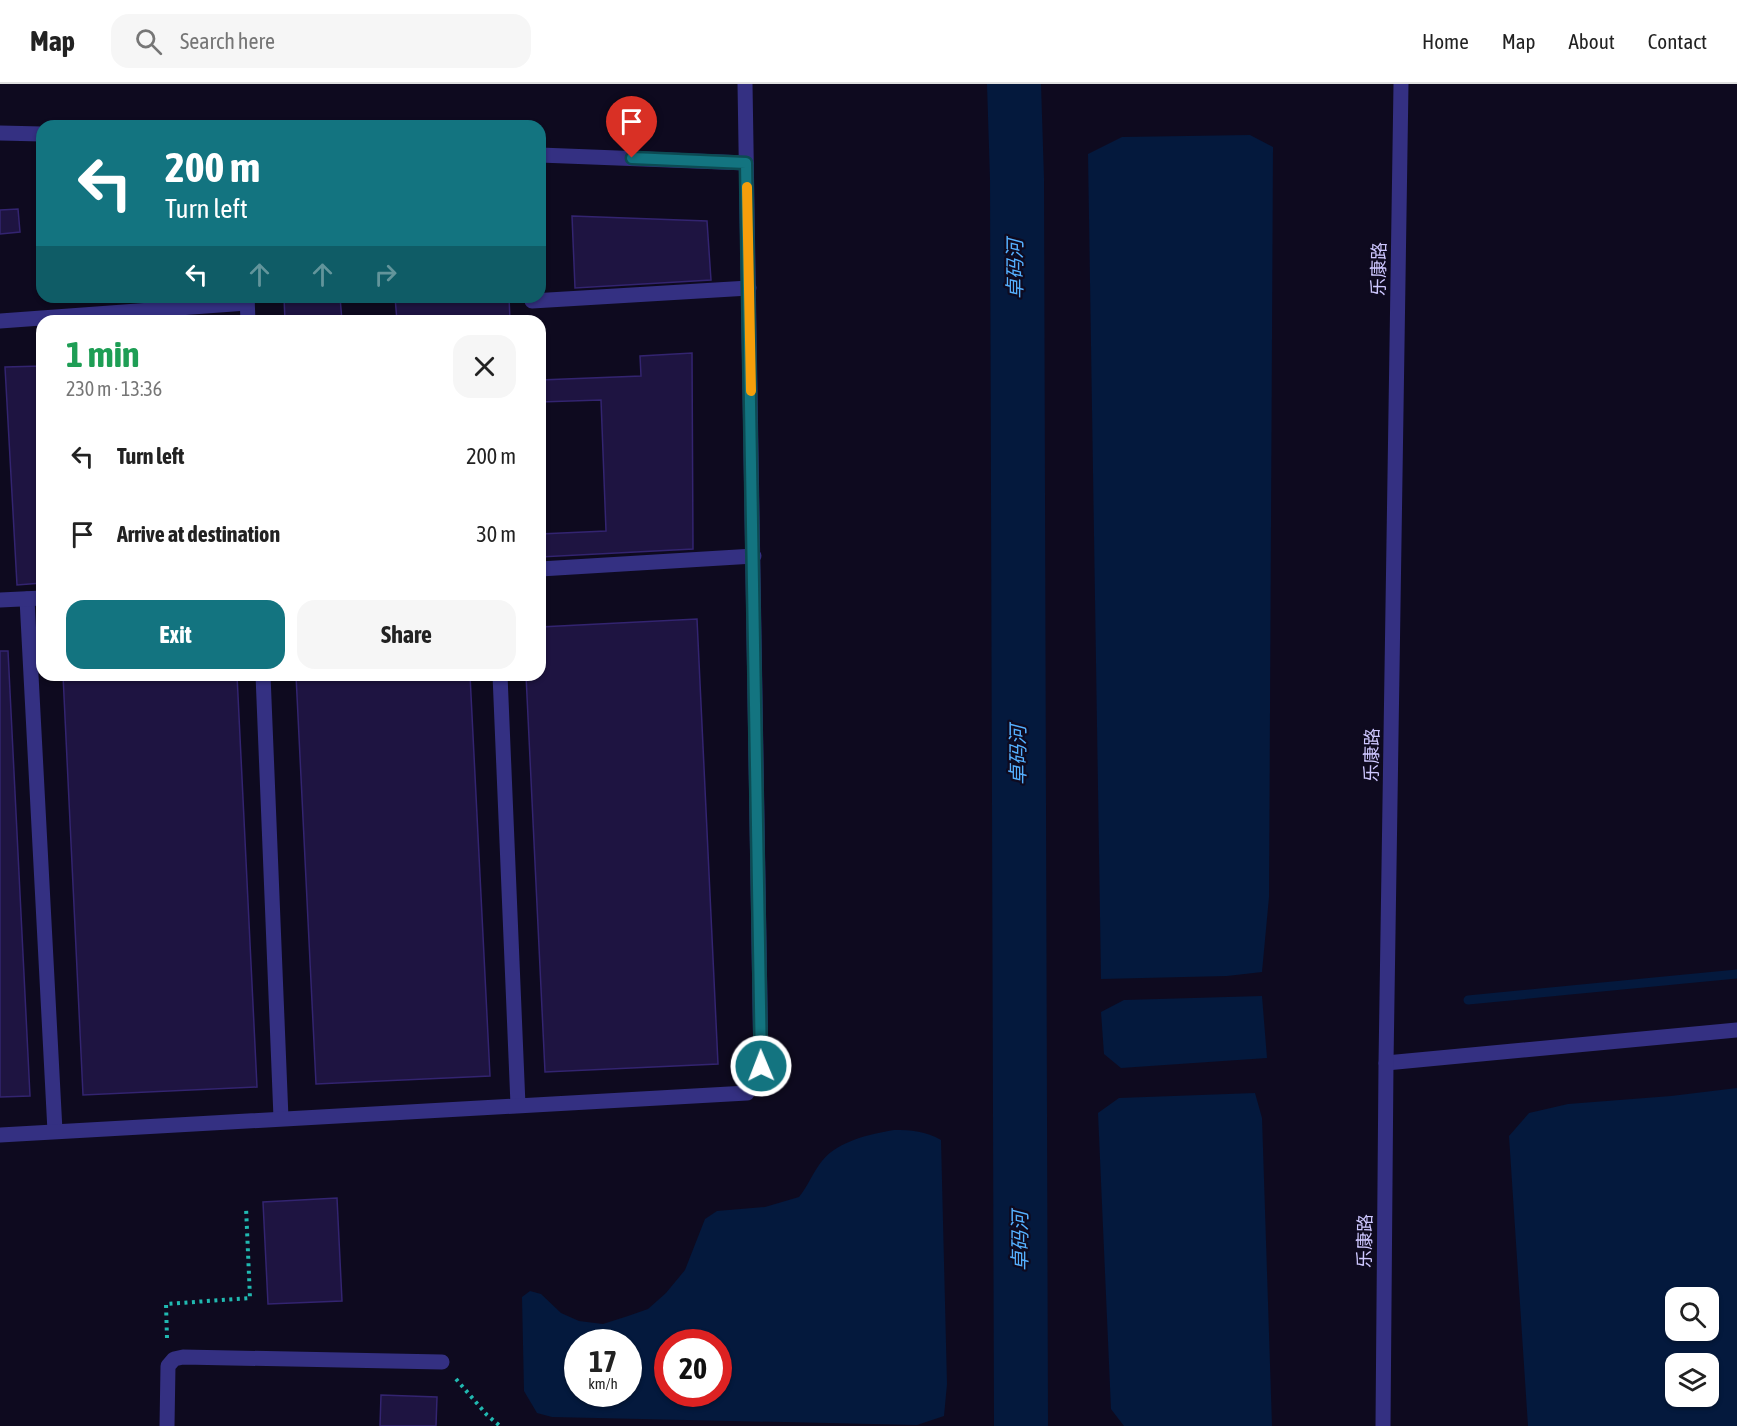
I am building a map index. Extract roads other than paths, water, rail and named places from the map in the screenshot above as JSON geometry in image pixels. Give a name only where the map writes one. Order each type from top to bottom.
[{"type":"street","points":[[0,1135],[747,1093],[761,1066],[745,84]]},
{"type":"street","name":"乐康路","points":[[1383,1426],[1386,1063],[1401,84]]},
{"type":"street","points":[[0,133],[36,134]]},
{"type":"street","points":[[546,154],[746,163]]},
{"type":"street","points":[[546,300],[749,288]]},
{"type":"street","points":[[71,315],[212,303]]},
{"type":"street","points":[[0,321],[36,318]]},
{"type":"street","points":[[546,569],[754,556]]},
{"type":"street","points":[[0,600],[35,598],[36,625]]},
{"type":"street","points":[[38,681],[55,1131]]},
{"type":"street","points":[[263,681],[281,1118]]},
{"type":"street","points":[[500,681],[518,1105]]},
{"type":"street","points":[[1386,1063],[1737,1030]]},
{"type":"street","points":[[168,1426],[168,1366],[174,1359],[183,1357],[442,1362]]},
{"type":"water","points":[[1250,135],[1273,147],[1269,897],[1262,972],[1227,976],[1101,979],[1088,154],[1122,137]]},
{"type":"water","points":[[1262,996],[1267,1058],[1121,1068],[1104,1054],[1101,1012],[1124,1000]]},
{"type":"water","points":[[1737,1088],[1737,1426],[1528,1426],[1509,1136],[1529,1113],[1568,1104]]},
{"type":"water","points":[[1255,1093],[1262,1118],[1272,1426],[1124,1426],[1111,1409],[1098,1113],[1119,1098]]},
{"type":"water","points":[[906,1130],[941,1140],[947,1384],[944,1416],[917,1425],[552,1417],[537,1413],[524,1391],[522,1297],[530,1291],[541,1294],[561,1313],[579,1321],[603,1324],[648,1309],[666,1293],[685,1270],[705,1219],[717,1211],[765,1207],[799,1197],[819,1165],[829,1154],[845,1143],[865,1136]]},
{"type":"waterway","name":"卓码河","points":[[1014,84],[1017,179],[1021,1426]]},
{"type":"waterway","points":[[1468,1000],[1737,974]]}]
